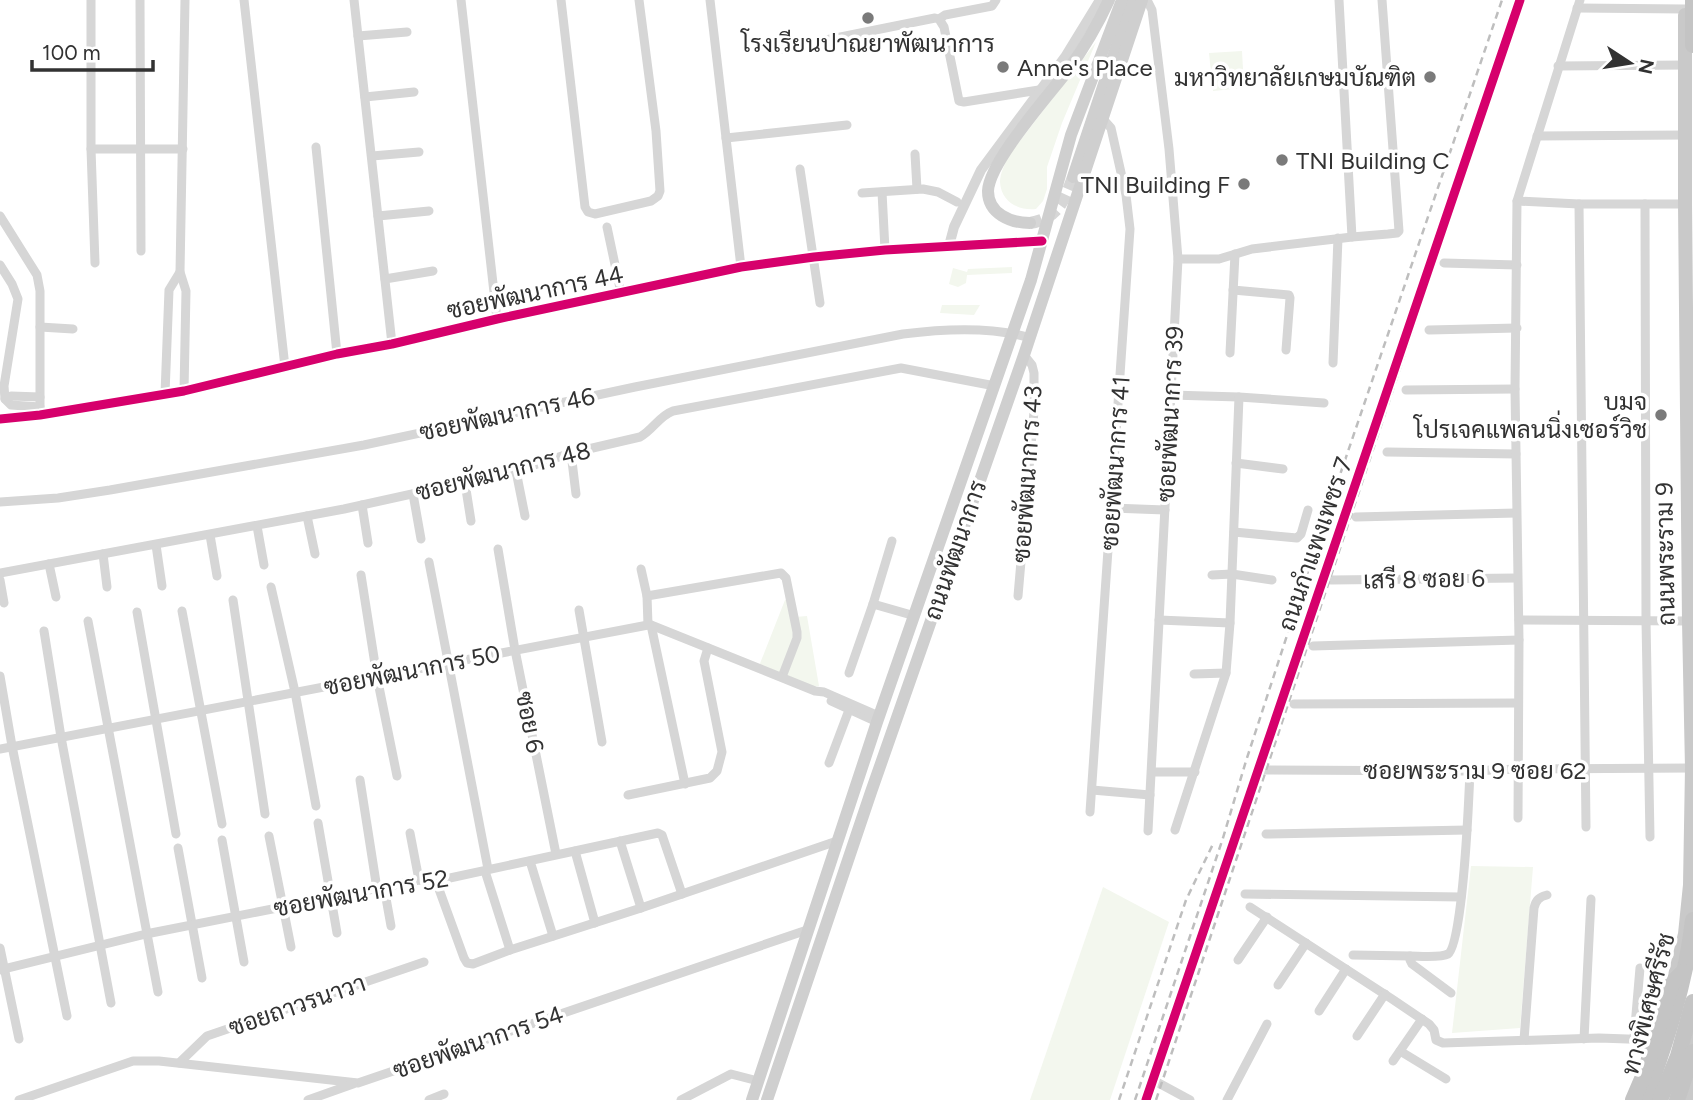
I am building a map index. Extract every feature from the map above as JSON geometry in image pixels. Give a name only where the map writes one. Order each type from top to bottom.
[{"type":"highway","points":[[1688,3],[1693,46]]},
{"type":"highway","name":"ทางพิเศษศรีรัช","points":[[1645,1100],[1663,1049],[1693,920]]},
{"type":"highway","points":[[1635,1100],[1672,983],[1683,972]]},
{"type":"highway","name":"ทางพิเศษศรีรัช","points":[[1660,1100],[1678,1056],[1693,1002]]},
{"type":"highway","points":[[1677,1100],[1693,1052]]},
{"type":"main road","points":[[1030,223],[1013,221],[999,214],[990,201],[990,179],[1003,156],[1070,67],[1093,32],[1109,0]]},
{"type":"main road","name":"ถนนพัฒนาการ","points":[[752,1100],[878,719],[1014,333],[1071,135],[1122,0]]},
{"type":"main road","points":[[1073,177],[1132,0]]},
{"type":"main road","name":"ถนนพัฒนาการ","points":[[767,1100],[1144,0]]},
{"type":"main road","name":"ถนนพระราม 9","points":[[1635,1100],[1658,1039],[1671,994],[1685,934],[1690,886],[1692,768],[1685,204],[1688,3]]},
{"type":"main road","points":[[1670,1100],[1693,1034]]},
{"type":"main road","points":[[1625,1100],[1658,1039]]},
{"type":"main road","points":[[1687,1100],[1693,1076]]},
{"type":"street","points":[[91,0],[91,149],[95,263]]},
{"type":"street","points":[[139,0],[141,251]]},
{"type":"street","points":[[184,391],[186,291],[180,272],[185,0]]},
{"type":"street","points":[[244,0],[285,367]]},
{"type":"street","points":[[354,0],[393,344]]},
{"type":"street","points":[[461,0],[497,319]]},
{"type":"street","points":[[561,0],[585,207],[588,212],[595,214],[650,201],[658,196],[660,191],[656,131],[639,0]]},
{"type":"street","points":[[710,0],[741,267]]},
{"type":"street","points":[[781,49],[930,18],[939,19],[945,15],[992,6],[996,0]]},
{"type":"street","points":[[949,246],[954,227],[981,170],[1065,57],[1100,0]]},
{"type":"street","name":"ซอยพัฒนาการ 39","points":[[1144,0],[1152,10],[1170,149],[1178,259],[1148,831]]},
{"type":"street","points":[[1339,0],[1352,237]]},
{"type":"street","points":[[1178,259],[1219,259],[1252,248],[1397,233],[1400,228],[1382,0]]},
{"type":"street","name":"ถนนกำแพงเพชร 7","points":[[1146,1100],[1520,0]]},
{"type":"street","points":[[1518,818],[1519,620],[1515,389],[1517,201],[1579,4],[1688,3]]},
{"type":"street","points":[[939,19],[944,27],[959,101],[1039,90]]},
{"type":"street","points":[[358,36],[407,32]]},
{"type":"street","points":[[1558,66],[1685,65]]},
{"type":"street","points":[[365,97],[414,92]]},
{"type":"street","name":"ซอยพัฒนาการ 41","points":[[1090,812],[1130,229],[1126,195],[1111,128],[1103,119]]},
{"type":"street","points":[[726,138],[847,124]]},
{"type":"street","points":[[1537,136],[1685,135]]},
{"type":"street","points":[[316,148],[337,354]]},
{"type":"street","points":[[91,149],[183,149]]},
{"type":"street","points":[[372,156],[419,152]]},
{"type":"street","points":[[915,154],[917,189]]},
{"type":"street","points":[[800,169],[820,303]]},
{"type":"street","points":[[862,194],[917,189],[938,192],[957,202]]},
{"type":"street","points":[[882,192],[885,250]]},
{"type":"street","points":[[1517,201],[1685,204]]},
{"type":"street","points":[[1579,204],[1586,827]]},
{"type":"street","points":[[1645,204],[1646,621],[1650,837]]},
{"type":"street","points":[[378,216],[429,211]]},
{"type":"street","points":[[0,216],[37,275],[40,291],[40,406],[11,405],[5,399],[4,386],[18,299],[0,265]]},
{"type":"street","points":[[607,227],[621,293]]},
{"type":"street","points":[[1333,363],[1338,238]]},
{"type":"street","name":"ซอยพัฒนาการ 44","points":[[0,419],[40,406],[184,391],[337,354],[741,267],[885,250],[1042,241]]},
{"type":"street","points":[[1230,353],[1235,254]]},
{"type":"street","points":[[1444,263],[1517,265]]},
{"type":"street","points":[[385,279],[433,271]]},
{"type":"street","points":[[165,394],[169,289],[180,272]]},
{"type":"street","points":[[1233,290],[1289,295],[1286,350]]},
{"type":"street","points":[[40,327],[73,329]]},
{"type":"street","points":[[1429,330],[1517,328]]},
{"type":"street","name":"ซอยพัฒนาการ 46","points":[[0,502],[58,498],[110,490],[363,445],[903,334],[978,330],[1014,333],[1030,338]]},
{"type":"street","name":"ซอยพัฒนาการ 43","points":[[1018,596],[1034,411],[1034,373],[1032,365],[1024,355]]},
{"type":"street","name":"ซอยพัฒนาการ 48","points":[[0,573],[257,526],[465,483],[646,435],[662,416],[673,411],[901,368],[995,386]]},
{"type":"street","points":[[1406,390],[1515,389]]},
{"type":"street","points":[[1171,395],[1324,403]]},
{"type":"street","points":[[1175,830],[1226,673],[1239,397]]},
{"type":"street","points":[[1387,452],[1516,454]]},
{"type":"street","points":[[571,453],[576,494]]},
{"type":"street","points":[[1236,463],[1283,469]]},
{"type":"street","points":[[516,471],[525,516]]},
{"type":"street","points":[[465,483],[471,520]]},
{"type":"street","points":[[413,494],[421,540]]},
{"type":"street","points":[[362,505],[369,543]]},
{"type":"street","points":[[1111,508],[1165,510]]},
{"type":"street","points":[[1234,532],[1297,538],[1301,534],[1308,510]]},
{"type":"street","points":[[1356,517],[1516,513]]},
{"type":"street","points":[[307,516],[315,554]]},
{"type":"street","points":[[257,526],[264,565]]},
{"type":"street","points":[[210,535],[217,576]]},
{"type":"street","points":[[849,673],[892,541]]},
{"type":"street","points":[[156,545],[162,586]]},
{"type":"street","name":"ซอย 6","points":[[498,548],[515,650],[556,855]]},
{"type":"street","points":[[103,554],[107,587]]},
{"type":"street","points":[[429,562],[487,870],[510,950]]},
{"type":"street","points":[[50,564],[56,597]]},
{"type":"street","points":[[641,569],[650,625],[685,784]]},
{"type":"street","points":[[647,596],[781,573],[786,579],[797,632],[782,677]]},
{"type":"street","points":[[1212,575],[1232,574],[1272,580]]},
{"type":"street","points":[[361,575],[377,677],[397,776]]},
{"type":"street","name":"เสรี 8 ซอย 6","points":[[1331,580],[1517,578]]},
{"type":"street","points":[[0,580],[4,603]]},
{"type":"street","points":[[271,587],[295,692],[316,806]]},
{"type":"street","points":[[233,600],[265,814]]},
{"type":"street","points":[[873,604],[915,616]]},
{"type":"street","points":[[182,611],[222,824]]},
{"type":"street","points":[[579,611],[602,741]]},
{"type":"street","points":[[137,612],[176,834]]},
{"type":"street","points":[[1160,620],[1230,623]]},
{"type":"street","points":[[1519,620],[1689,621]]},
{"type":"street","points":[[88,621],[158,992]]},
{"type":"street","points":[[650,625],[815,691],[824,692],[878,719]]},
{"type":"street","name":"ซอยพัฒนาการ 50","points":[[0,749],[650,625]]},
{"type":"street","points":[[44,631],[111,1003]]},
{"type":"street","points":[[1313,646],[1519,640]]},
{"type":"street","points":[[628,795],[710,778],[717,771],[722,752],[704,661],[708,648]]},
{"type":"street","points":[[1194,674],[1226,673]]},
{"type":"street","points":[[0,676],[67,1016]]},
{"type":"street","points":[[815,691],[821,697],[849,710],[878,719]]},
{"type":"street","points":[[1294,704],[1518,703]]},
{"type":"street","points":[[829,763],[849,710]]},
{"type":"street","name":"ซอยพระราม 9 ซอย 62","points":[[1259,769],[1470,771],[1692,768]]},
{"type":"street","points":[[1353,955],[1442,955],[1451,951],[1457,931],[1461,897],[1470,771]]},
{"type":"street","points":[[1152,772],[1195,772]]},
{"type":"street","points":[[360,780],[380,888],[391,926]]},
{"type":"street","points":[[1092,790],[1150,795]]},
{"type":"street","points":[[318,823],[337,933]]},
{"type":"street","points":[[1266,834],[1467,830]]},
{"type":"street","points":[[410,833],[419,880]]},
{"type":"street","name":"ซอยพัฒนาการ 52","points":[[2,970],[146,934],[419,880],[436,881],[657,833],[661,834],[682,894]]},
{"type":"street","points":[[269,836],[291,947]]},
{"type":"street","points":[[222,840],[244,962]]},
{"type":"street","points":[[620,841],[641,908]]},
{"type":"street","points":[[436,881],[464,958],[473,964],[837,841]]},
{"type":"street","points":[[178,848],[202,978]]},
{"type":"street","points":[[575,851],[595,923]]},
{"type":"street","points":[[530,860],[553,936]]},
{"type":"street","points":[[1245,894],[1461,897]]},
{"type":"street","points":[[1524,1040],[1534,908],[1536,901],[1547,895]]},
{"type":"street","points":[[1584,1039],[1591,899]]},
{"type":"street","points":[[1250,907],[1422,1019],[1434,1030],[1436,1040],[1443,1043],[1658,1039]]},
{"type":"street","points":[[1238,960],[1267,917]]},
{"type":"street","name":"ซอยพัฒนาการ 54","points":[[19,1100],[133,1061],[159,1061],[358,1083],[807,930]]},
{"type":"street","points":[[1278,985],[1306,943]]},
{"type":"street","points":[[0,948],[2,970],[19,1038]]},
{"type":"street","points":[[1410,956],[1412,964],[1451,993]]},
{"type":"street","name":"ซอยถาวรนาวา","points":[[179,1063],[207,1035],[424,962]]},
{"type":"street","points":[[1634,1038],[1640,968]]},
{"type":"street","points":[[1319,1011],[1346,969]]},
{"type":"street","points":[[1357,1036],[1385,994]]},
{"type":"street","points":[[1393,1061],[1422,1019]]},
{"type":"street","points":[[1227,1100],[1267,1024]]},
{"type":"street","points":[[1400,1051],[1446,1079]]},
{"type":"street","points":[[681,1100],[731,1074],[758,1081]]},
{"type":"street","points":[[1153,1080],[1190,1100]]},
{"type":"street","points":[[314,1099],[358,1083]]},
{"type":"street","points":[[429,1100],[444,1094]]},
{"type":"shaded area","points":[[1096,42],[1047,167],[1047,189],[1043,201],[1036,209],[1017,207],[1007,200],[1001,189],[1001,175],[1009,155]]},
{"type":"shaded area","points":[[1242,51],[1244,88],[1213,91],[1209,53]]},
{"type":"shaded area","points":[[1012,267],[1012,273],[967,275],[966,283],[958,287],[949,284],[953,268],[967,272],[968,269]]},
{"type":"shaded area","points":[[942,305],[980,305],[974,315],[940,313]]},
{"type":"shaded area","points":[[785,600],[791,600],[795,617],[807,616],[819,686],[812,687],[759,666]]},
{"type":"shaded area","points":[[1471,866],[1533,867],[1520,1028],[1452,1033]]},
{"type":"shaded area","points":[[1103,887],[1169,922],[1110,1100],[1030,1100]]},
{"type":"tunnel","points":[[1030,223],[1047,217],[1059,207],[1073,177]]},
{"type":"railway","points":[[1135,1100],[1223,838],[1328,510],[1502,0]]},
{"type":"railway","points":[[1156,1100],[1523,0]]},
{"type":"railway","points":[[1119,1100],[1186,900],[1213,844]]},
{"type":"cycle path","points":[[1146,1100],[1520,0]]},
{"type":"cycle path","points":[[0,419],[184,391],[337,354],[741,267],[885,250],[1042,241]]},
{"type":"place","name":"โรงเรียนปาณยาพัฒนาการ","points":[[868,18]]},
{"type":"place","name":"Anne's Place","points":[[1003,67]]},
{"type":"place","name":"มหาวิทยาลัยเกษมบัณฑิต","points":[[1430,77]]},
{"type":"place","name":"TNI Building C","points":[[1282,160]]},
{"type":"place","name":"TNI Building F","points":[[1244,184]]},
{"type":"place","name":"บมจ โปรเจคแพลนนิ่งเซอร์วิช","points":[[1661,415]]}]
